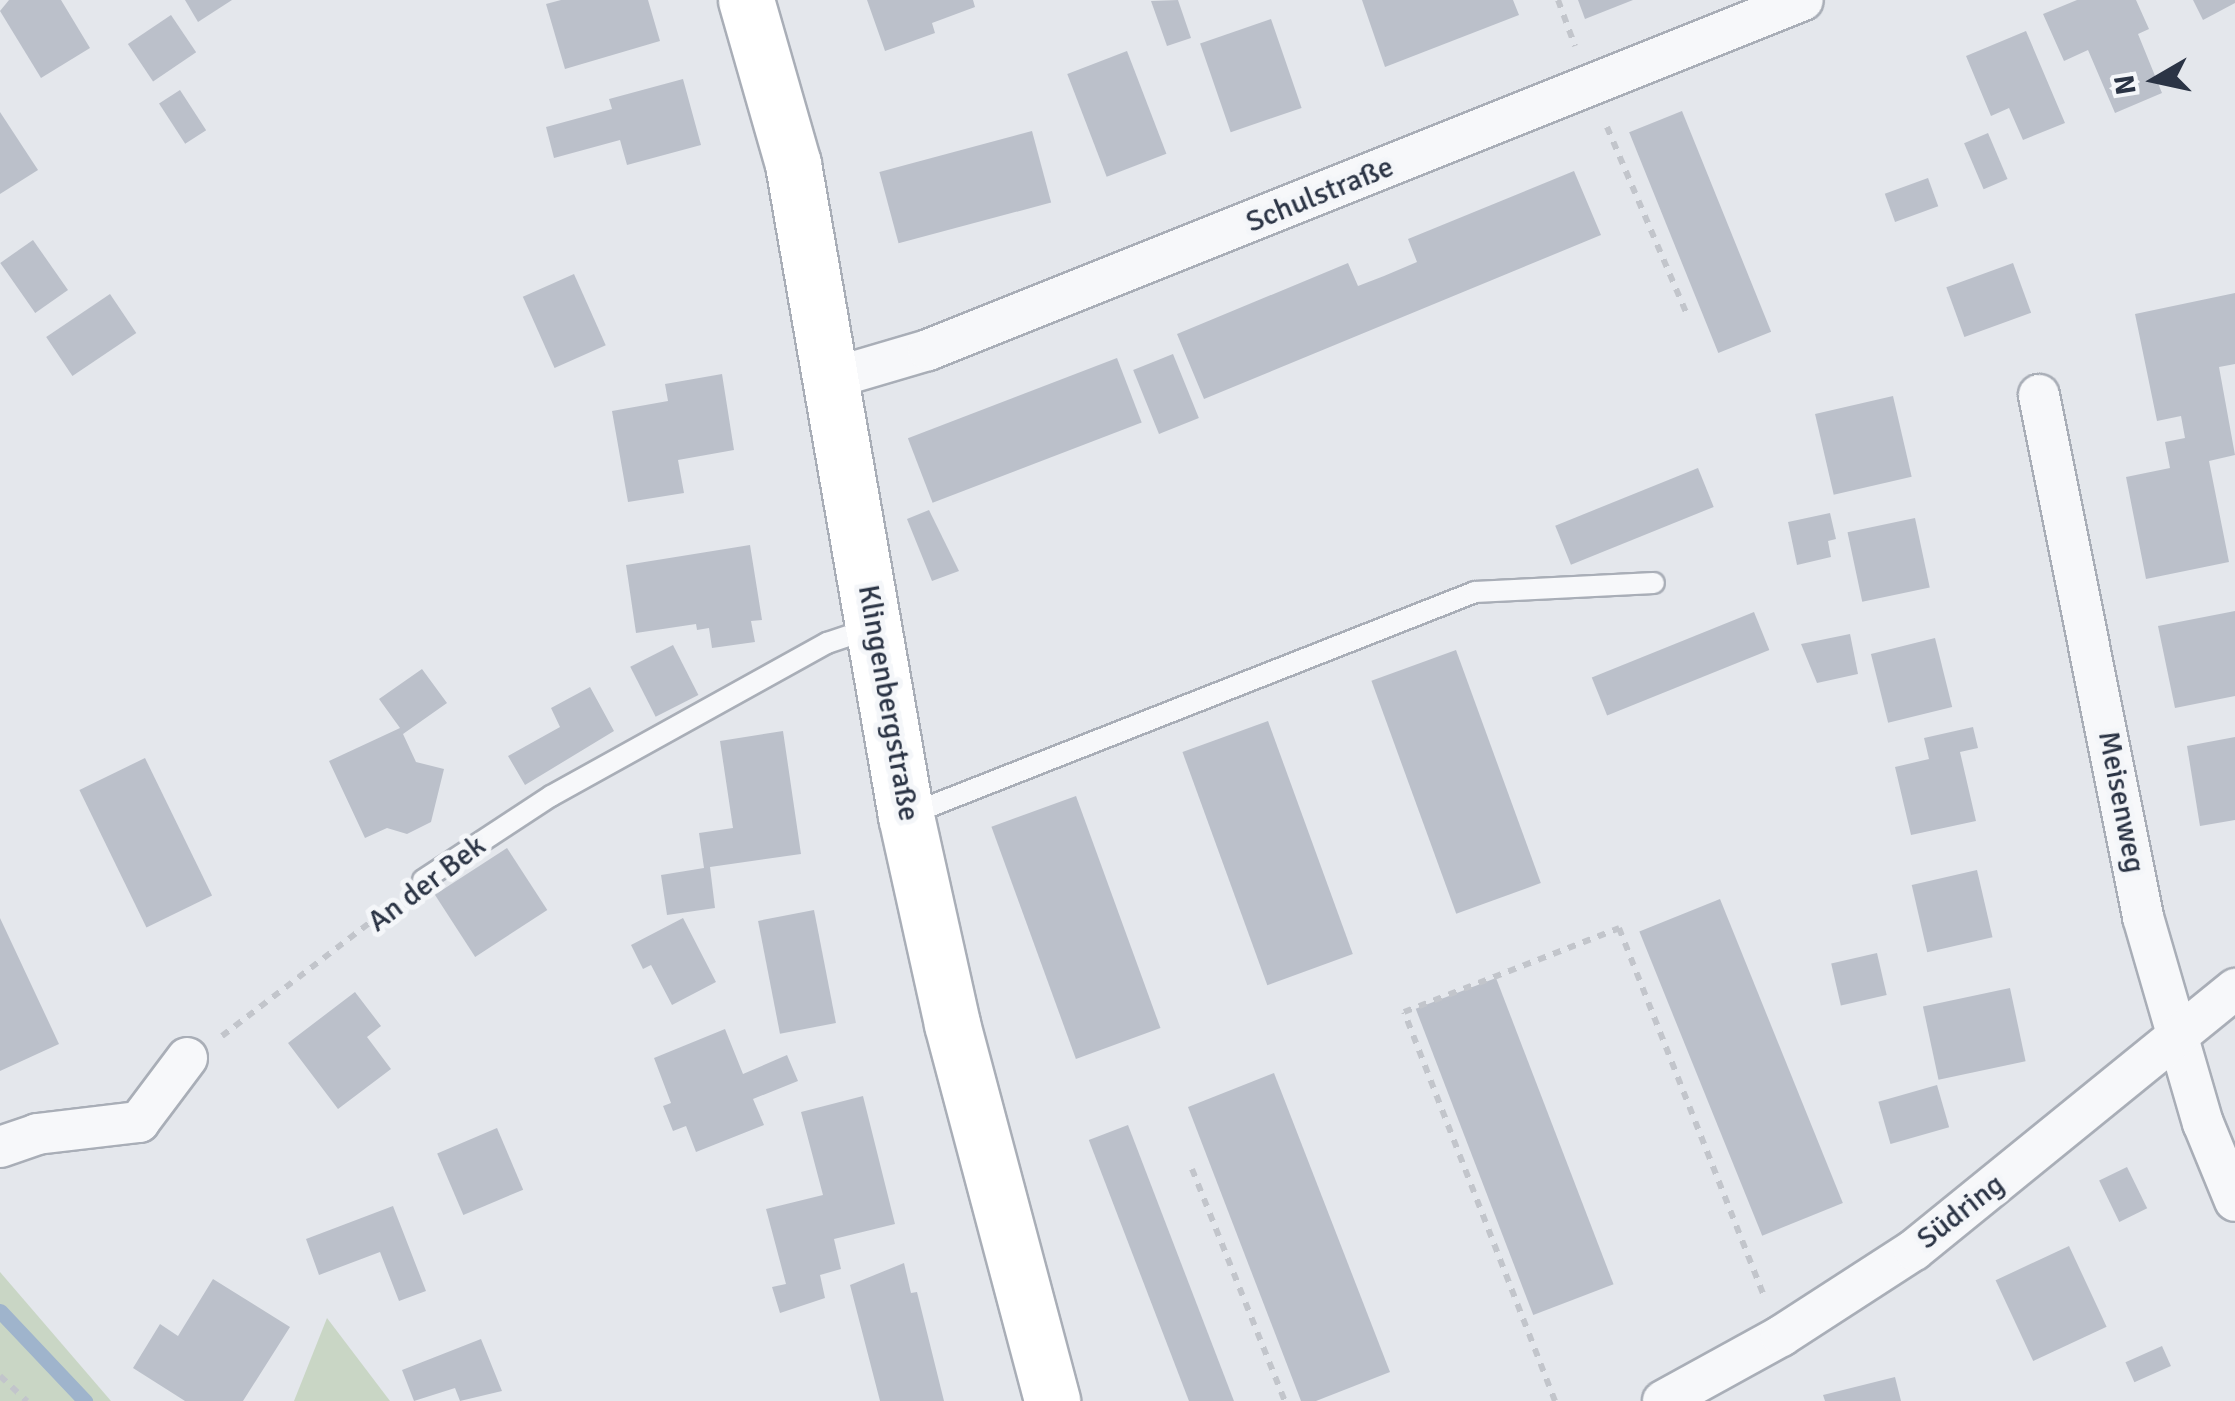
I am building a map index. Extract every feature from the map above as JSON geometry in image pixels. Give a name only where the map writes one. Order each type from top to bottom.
[{"type":"street","name":"Klingenbergstraße","points":[[746,0],[793,164],[906,816],[952,1024],[1052,1401]]},
{"type":"street","name":"Schulstraße","points":[[833,378],[928,350],[1803,0]]},
{"type":"street","name":"Meisenweg","points":[[2039,395],[2144,918],[2176,1040],[2235,1201]]},
{"type":"street","name":"Südring","points":[[1663,1401],[1780,1336],[1914,1250],[2235,989]]},
{"type":"street","points":[[0,1147],[37,1134],[139,1122],[187,1058]]},
{"type":"lane","points":[[906,816],[1475,592],[1654,583]]},
{"type":"lane","name":"An der Bek","points":[[423,880],[552,796],[827,643],[875,626]]},
{"type":"path","points":[[1590,87],[1686,312]]},
{"type":"path","name":"An der Bek","points":[[187,1058],[259,1014],[423,880]]},
{"type":"path","points":[[1555,1401],[1404,1012],[1619,928],[1780,1336]]},
{"type":"path","points":[[1192,1169],[1285,1401]]},
{"type":"path","points":[[0,1376],[27,1401]]},
{"type":"green space","points":[[0,1272],[111,1401],[0,1401]]},
{"type":"green space","points":[[327,1318],[390,1401],[294,1401]]},
{"type":"building","points":[[9,0],[61,0],[90,48],[41,78],[0,11]]},
{"type":"building","points":[[185,0],[232,0],[198,22]]},
{"type":"building","points":[[561,0],[648,0],[660,41],[565,69],[546,4]]},
{"type":"building","points":[[867,0],[973,0],[975,7],[932,23],[935,33],[885,51]]},
{"type":"building","points":[[1178,0],[1191,38],[1167,46],[1151,1]]},
{"type":"building","points":[[1362,0],[1513,0],[1519,15],[1385,67]]},
{"type":"building","points":[[1578,0],[1633,0],[1585,19]]},
{"type":"building","points":[[2077,0],[2136,0],[2149,29],[2138,34],[2162,93],[2115,113],[2088,50],[2064,61],[2043,14]]},
{"type":"building","points":[[2193,0],[2235,0],[2235,3],[2203,20]]},
{"type":"building","points":[[171,15],[196,52],[153,81],[128,44]]},
{"type":"building","points":[[1271,19],[1302,108],[1231,132],[1200,43]]},
{"type":"building","points":[[2026,31],[2065,123],[2023,140],[2009,108],[1991,116],[1966,56]]},
{"type":"building","points":[[1127,51],[1166,154],[1107,177],[1067,74]]},
{"type":"building","points":[[683,79],[701,145],[627,165],[620,140],[554,158],[546,127],[612,109],[609,99]]},
{"type":"building","points":[[180,90],[206,130],[185,144],[159,104]]},
{"type":"building","points":[[1682,111],[1771,332],[1718,353],[1629,132]]},
{"type":"building","points":[[0,112],[38,170],[0,194]]},
{"type":"building","points":[[1032,131],[1051,202],[899,243],[879,172]]},
{"type":"building","points":[[1988,133],[2008,179],[1984,189],[1964,143]]},
{"type":"building","points":[[1574,171],[1601,235],[1204,399],[1177,334],[1348,263],[1358,286],[1384,276],[1417,262],[1408,239]]},
{"type":"building","points":[[1928,178],[1938,206],[1895,222],[1885,194]]},
{"type":"building","points":[[33,240],[68,290],[35,313],[0,263]]},
{"type":"building","points":[[2013,263],[2031,313],[1964,337],[1946,287]]},
{"type":"building","points":[[574,274],[606,345],[555,368],[523,297]]},
{"type":"building","points":[[2235,293],[2235,364],[2219,367],[2235,455],[2209,461],[2229,562],[2146,579],[2126,477],[2170,468],[2165,442],[2185,438],[2181,416],[2157,421],[2135,314]]},
{"type":"building","points":[[110,294],[136,333],[72,376],[46,337]]},
{"type":"building","points":[[1173,354],[1199,418],[1159,434],[1133,370]]},
{"type":"building","points":[[1117,358],[1142,422],[933,503],[908,438]]},
{"type":"building","points":[[722,374],[734,450],[678,460],[684,493],[628,502],[612,411],[668,401],[665,384]]},
{"type":"building","points":[[1893,396],[1912,477],[1834,495],[1815,414]]},
{"type":"building","points":[[1698,468],[1714,507],[1571,565],[1555,526]]},
{"type":"building","points":[[929,510],[959,571],[932,581],[907,519]]},
{"type":"building","points":[[1830,513],[1836,539],[1828,541],[1831,557],[1797,565],[1788,522]]},
{"type":"building","points":[[1915,518],[1930,587],[1862,602],[1848,532]]},
{"type":"building","points":[[750,545],[762,620],[751,621],[755,642],[712,648],[709,628],[697,630],[696,624],[636,633],[626,565]]},
{"type":"building","points":[[2235,611],[2235,696],[2175,708],[2158,626]]},
{"type":"building","points":[[1754,612],[1769,650],[1607,716],[1592,678]]},
{"type":"building","points":[[1850,634],[1858,674],[1817,683],[1801,644]]},
{"type":"building","points":[[1935,638],[1952,707],[1888,723],[1871,654]]},
{"type":"building","points":[[673,645],[698,695],[656,717],[630,667]]},
{"type":"building","points":[[1456,650],[1541,883],[1456,914],[1371,681]]},
{"type":"building","points":[[422,669],[447,703],[403,734],[416,762],[444,769],[431,822],[407,834],[387,828],[365,838],[329,761],[400,728],[379,699]]},
{"type":"building","points":[[590,687],[614,731],[525,785],[508,756],[560,727],[551,708]]},
{"type":"building","points":[[1268,721],[1353,954],[1267,985],[1182,752]]},
{"type":"building","points":[[1973,727],[1978,748],[1960,752],[1976,821],[1911,835],[1895,767],[1929,759],[1924,738]]},
{"type":"building","points":[[783,731],[801,854],[710,867],[715,908],[667,915],[661,875],[704,868],[699,833],[733,828],[720,741]]},
{"type":"building","points":[[2235,737],[2235,820],[2200,826],[2187,746]]},
{"type":"building","points":[[145,758],[212,896],[146,928],[79,790]]},
{"type":"building","points":[[1076,796],[1160,1028],[1076,1059],[991,827]]},
{"type":"building","points":[[507,848],[547,910],[475,957],[435,895]]},
{"type":"building","points":[[1977,870],[1993,937],[1927,952],[1912,885]]},
{"type":"building","points":[[1720,899],[1843,1203],[1762,1236],[1639,932]]},
{"type":"building","points":[[814,910],[836,1023],[780,1034],[758,921]]},
{"type":"building","points":[[0,918],[59,1044],[0,1071]]},
{"type":"building","points":[[683,918],[716,982],[672,1005],[651,965],[643,969],[631,945]]},
{"type":"building","points":[[1877,953],[1887,995],[1841,1005],[1831,964]]},
{"type":"building","points":[[1496,978],[1614,1284],[1533,1315],[1416,1009]]},
{"type":"building","points":[[2010,988],[2026,1061],[1939,1080],[1923,1007]]},
{"type":"building","points":[[355,992],[381,1026],[367,1037],[391,1069],[338,1109],[288,1043]]},
{"type":"building","points":[[725,1029],[743,1074],[787,1055],[798,1081],[753,1099],[764,1125],[696,1152],[686,1126],[673,1131],[663,1106],[671,1103],[654,1058]]},
{"type":"building","points":[[1274,1073],[1390,1372],[1316,1401],[1301,1401],[1188,1107]]},
{"type":"building","points":[[1937,1085],[1949,1127],[1890,1144],[1878,1102]]},
{"type":"building","points":[[863,1096],[895,1224],[834,1239],[841,1269],[820,1275],[825,1298],[780,1313],[772,1287],[786,1284],[766,1209],[823,1195],[801,1112]]},
{"type":"building","points":[[1128,1125],[1234,1401],[1189,1401],[1089,1140]]},
{"type":"building","points":[[497,1128],[523,1190],[463,1215],[437,1153]]},
{"type":"building","points":[[2127,1167],[2147,1208],[2119,1222],[2099,1181]]},
{"type":"building","points":[[393,1206],[426,1291],[399,1301],[380,1252],[319,1275],[306,1239]]},
{"type":"building","points":[[2069,1246],[2107,1327],[2033,1361],[1996,1280]]},
{"type":"building","points":[[904,1263],[911,1293],[917,1292],[944,1401],[880,1401],[850,1285]]},
{"type":"building","points":[[213,1279],[290,1327],[243,1401],[185,1401],[133,1368],[160,1324],[178,1336]]},
{"type":"building","points":[[481,1339],[502,1391],[460,1401],[455,1388],[414,1401],[402,1370]]},
{"type":"building","points":[[2162,1346],[2171,1366],[2134,1382],[2125,1362]]},
{"type":"building","points":[[1895,1377],[1901,1401],[1825,1401],[1823,1395]]},
{"type":"waterway","points":[[0,1311],[85,1401]]}]
